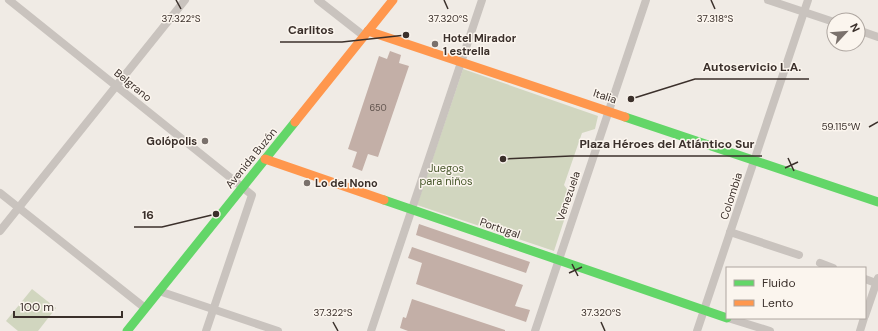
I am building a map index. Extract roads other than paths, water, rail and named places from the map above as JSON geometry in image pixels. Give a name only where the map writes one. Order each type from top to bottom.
[{"type":"street","name":"Belgrano","points":[[9,0],[242,187]]},
{"type":"street","points":[[0,231],[185,0]]},
{"type":"street","points":[[318,0],[366,33]]},
{"type":"street","name":"Avenida Buzón","points":[[127,331],[393,0]]},
{"type":"street","points":[[371,331],[482,0]]},
{"type":"street","name":"Venezuela","points":[[535,331],[646,0]]},
{"type":"street","points":[[768,0],[826,19]]},
{"type":"street","name":"Colombia","points":[[697,331],[808,0]]},
{"type":"street","name":"Italia","points":[[366,33],[461,61],[878,202]]},
{"type":"street","points":[[866,33],[878,37]]},
{"type":"street","name":"Portugal","points":[[265,159],[726,318]]},
{"type":"street","points":[[206,331],[252,195],[242,187]]},
{"type":"street","points":[[0,192],[145,308]]},
{"type":"street","points":[[730,232],[798,255]]},
{"type":"street","points":[[820,263],[830,267]]},
{"type":"street","points":[[866,279],[877,281],[866,314]]},
{"type":"street","points":[[159,291],[278,331]]},
{"type":"street","name":"Portugal","points":[[730,319],[770,331]]},
{"type":"street","points":[[860,331],[864,319]]},
{"type":"place","name":"Carlitos","points":[[406,35]]},
{"type":"place","name":"Hotel Mirador 1 estrella","points":[[435,44]]},
{"type":"place","name":"Autoservicio L.A.","points":[[631,99]]},
{"type":"place","name":"Golópolis","points":[[205,141]]},
{"type":"place","name":"Plaza Héroes del Atlántico Sur","points":[[503,159]]},
{"type":"place","name":"Lo del Nono","points":[[307,183]]},
{"type":"place","name":"16","points":[[216,214]]},
{"type":"park label","name":"Juegos para niños","points":[[446,174]]}]
